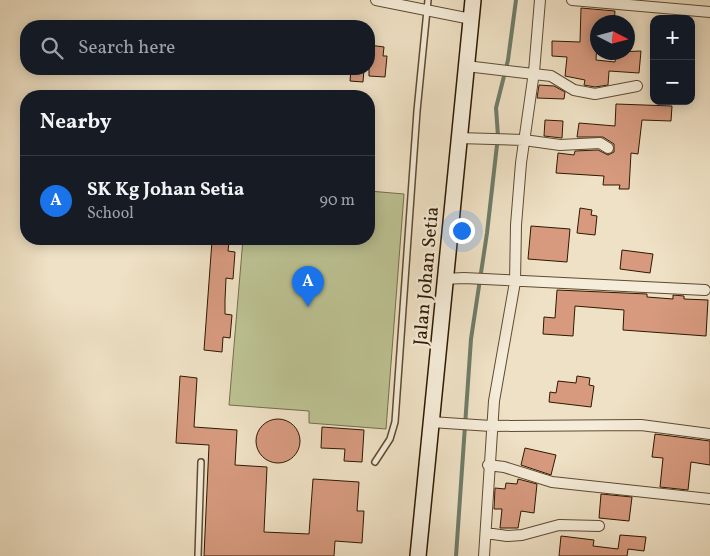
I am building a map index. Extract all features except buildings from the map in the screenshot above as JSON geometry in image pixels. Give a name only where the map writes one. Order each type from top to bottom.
[{"type":"main road","name":"Jalan Johan Setia","points":[[418,556],[473,0]]},
{"type":"street","points":[[376,0],[428,5],[471,19]]},
{"type":"street","points":[[484,556],[488,465],[487,425],[500,358],[511,281],[522,140],[540,0]]},
{"type":"street","points":[[572,0],[710,12]]},
{"type":"street","points":[[466,66],[552,76],[574,90],[595,94],[637,86]]},
{"type":"street","points":[[458,138],[522,140],[560,145],[600,143],[608,148]]},
{"type":"street","points":[[444,279],[464,278],[704,290]]},
{"type":"street","points":[[431,422],[487,425],[640,425],[710,434]]},
{"type":"street","points":[[488,465],[504,467],[552,482],[710,499]]},
{"type":"street","points":[[486,533],[522,536],[559,525],[599,526]]},
{"type":"lane","points":[[375,462],[390,440],[394,422],[417,111],[428,5]]},
{"type":"lane","points":[[198,556],[201,462]]},
{"type":"green space","points":[[375,192],[404,194],[386,429],[309,423],[309,411],[229,405],[242,245],[375,245]]},
{"type":"waterway","points":[[456,556],[471,339],[487,233],[498,136],[496,108],[508,60],[516,0]]},
{"type":"place","name":"SK Kg Johan Setia","points":[[308,307]]}]
